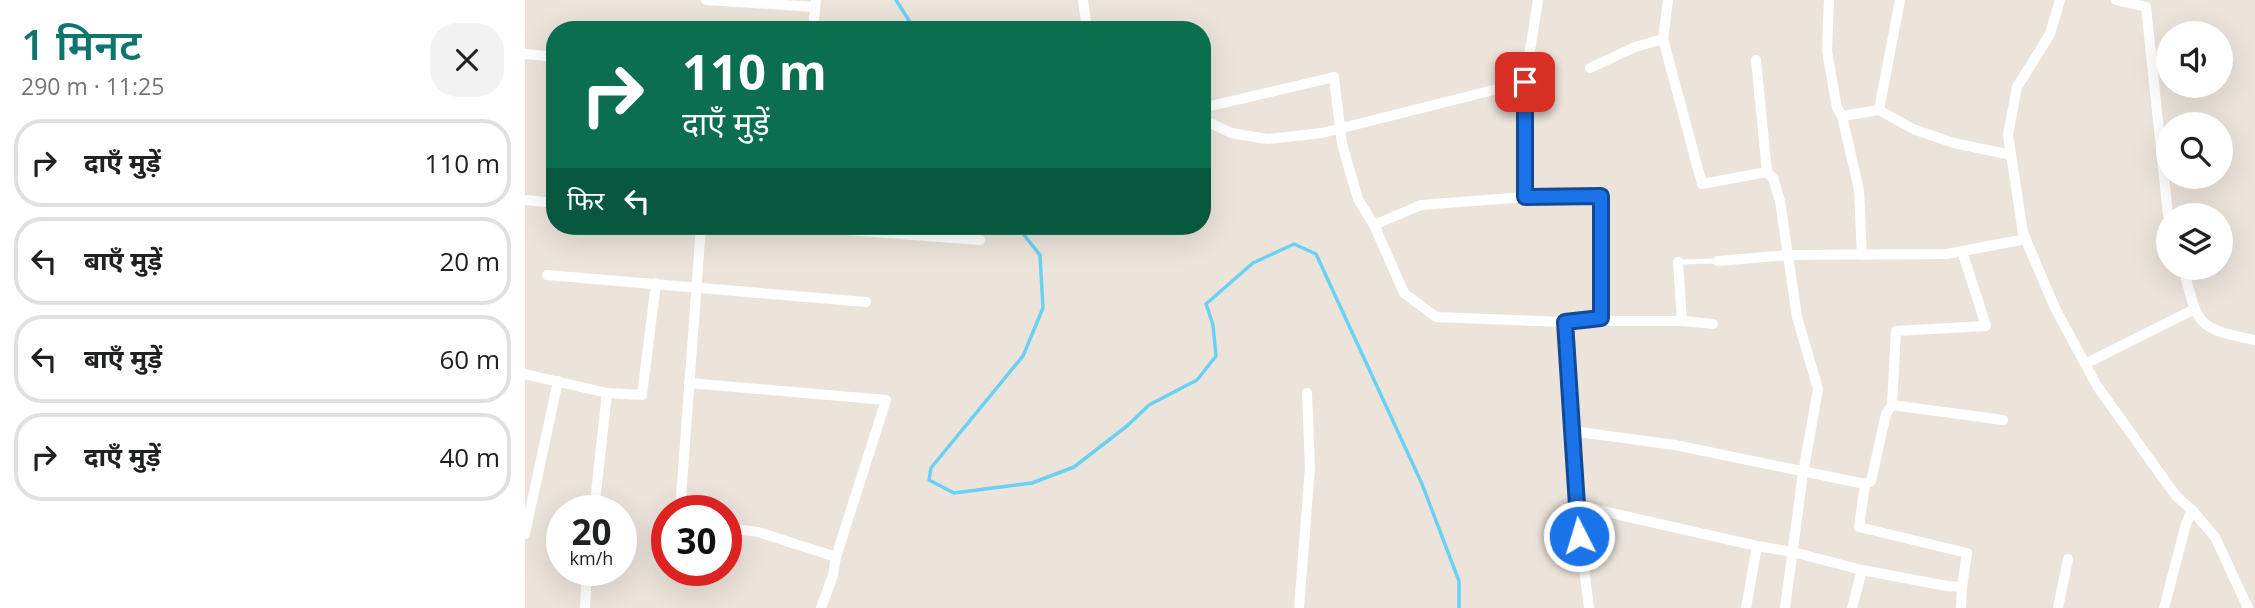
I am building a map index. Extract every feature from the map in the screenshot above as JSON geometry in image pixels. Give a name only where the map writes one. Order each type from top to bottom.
[{"type":"street","points":[[706,0],[815,3],[814,21]]},
{"type":"street","points":[[1083,0],[1086,21]]},
{"type":"street","points":[[1525,197],[1525,82],[1538,0]]},
{"type":"street","points":[[1668,0],[1663,39],[1702,184],[1767,172]]},
{"type":"street","points":[[1829,0],[1827,51],[1837,108],[1842,116],[1859,190],[1862,255]]},
{"type":"street","points":[[1879,110],[1900,0]]},
{"type":"street","points":[[2060,0],[2050,34],[2017,88],[2008,135],[2026,239],[2055,308],[2097,386],[2176,496],[2215,537],[2248,608]]},
{"type":"street","points":[[2116,0],[2146,8],[2167,203]]},
{"type":"street","points":[[1590,68],[1635,47],[1663,39]]},
{"type":"street","points":[[525,54],[546,56]]},
{"type":"street","points":[[1756,60],[1767,172],[1773,178],[1780,201],[1797,317],[1818,390],[1785,608]]},
{"type":"street","points":[[1211,106],[1334,77],[1342,144],[1358,200],[1374,225],[1404,293],[1436,317],[1565,322],[1601,318],[1611,321],[1713,324]]},
{"type":"street","points":[[1211,123],[1231,133],[1267,139],[1322,133],[1525,82]]},
{"type":"street","points":[[1842,116],[1879,110],[1913,129],[1954,143],[2011,155]]},
{"type":"street","points":[[1374,225],[1421,205],[1525,197],[1601,196],[1601,318]]},
{"type":"street","points":[[525,200],[546,202]]},
{"type":"street","points":[[681,495],[700,235]]},
{"type":"street","points":[[914,235],[980,240]]},
{"type":"street","points":[[1717,261],[1789,255],[1948,254],[2026,239]]},
{"type":"street","points":[[1572,431],[1675,445],[1865,484],[1871,481],[1887,414],[1892,405],[1896,331],[1986,326],[1962,251]]},
{"type":"street","points":[[1678,262],[1682,321]]},
{"type":"street","points":[[547,275],[866,302]]},
{"type":"street","points":[[2187,280],[2202,323],[2218,333],[2255,340]]},
{"type":"street","points":[[525,374],[607,393],[642,395],[656,284]]},
{"type":"street","points":[[2085,364],[2195,309]]},
{"type":"street","points":[[1565,322],[1576,505],[1588,608]]},
{"type":"street","points":[[525,534],[558,381]]},
{"type":"street","points":[[689,383],[886,400],[821,608]]},
{"type":"street","points":[[596,495],[607,393]]},
{"type":"street","points":[[1299,608],[1310,467],[1307,393]]},
{"type":"street","points":[[1892,405],[2003,420]]},
{"type":"street","points":[[1865,484],[1859,527],[1967,553],[1961,608]]},
{"type":"street","points":[[1576,505],[1793,552],[1862,570],[1962,587]]},
{"type":"street","points":[[2164,608],[2192,510]]},
{"type":"street","points":[[742,530],[836,557]]},
{"type":"street","points":[[1746,608],[1757,546]]},
{"type":"street","points":[[2058,608],[2068,559]]},
{"type":"street","points":[[1852,608],[1862,570]]},
{"type":"street","points":[[585,608],[586,586]]},
{"type":"lane","points":[[1678,262],[1717,261]]},
{"type":"waterway","points":[[896,0],[909,21]]},
{"type":"waterway","points":[[1024,235],[1040,255],[1043,308],[1023,356],[931,468],[929,480],[954,493],[1032,483],[1074,467],[1127,426],[1149,405],[1197,380],[1216,356],[1213,325],[1206,304],[1253,263],[1294,244],[1316,254],[1422,484],[1459,581],[1459,608]]},
{"type":"route","points":[[1525,82],[1525,197],[1601,196],[1601,318],[1565,322],[1579,536]]}]
